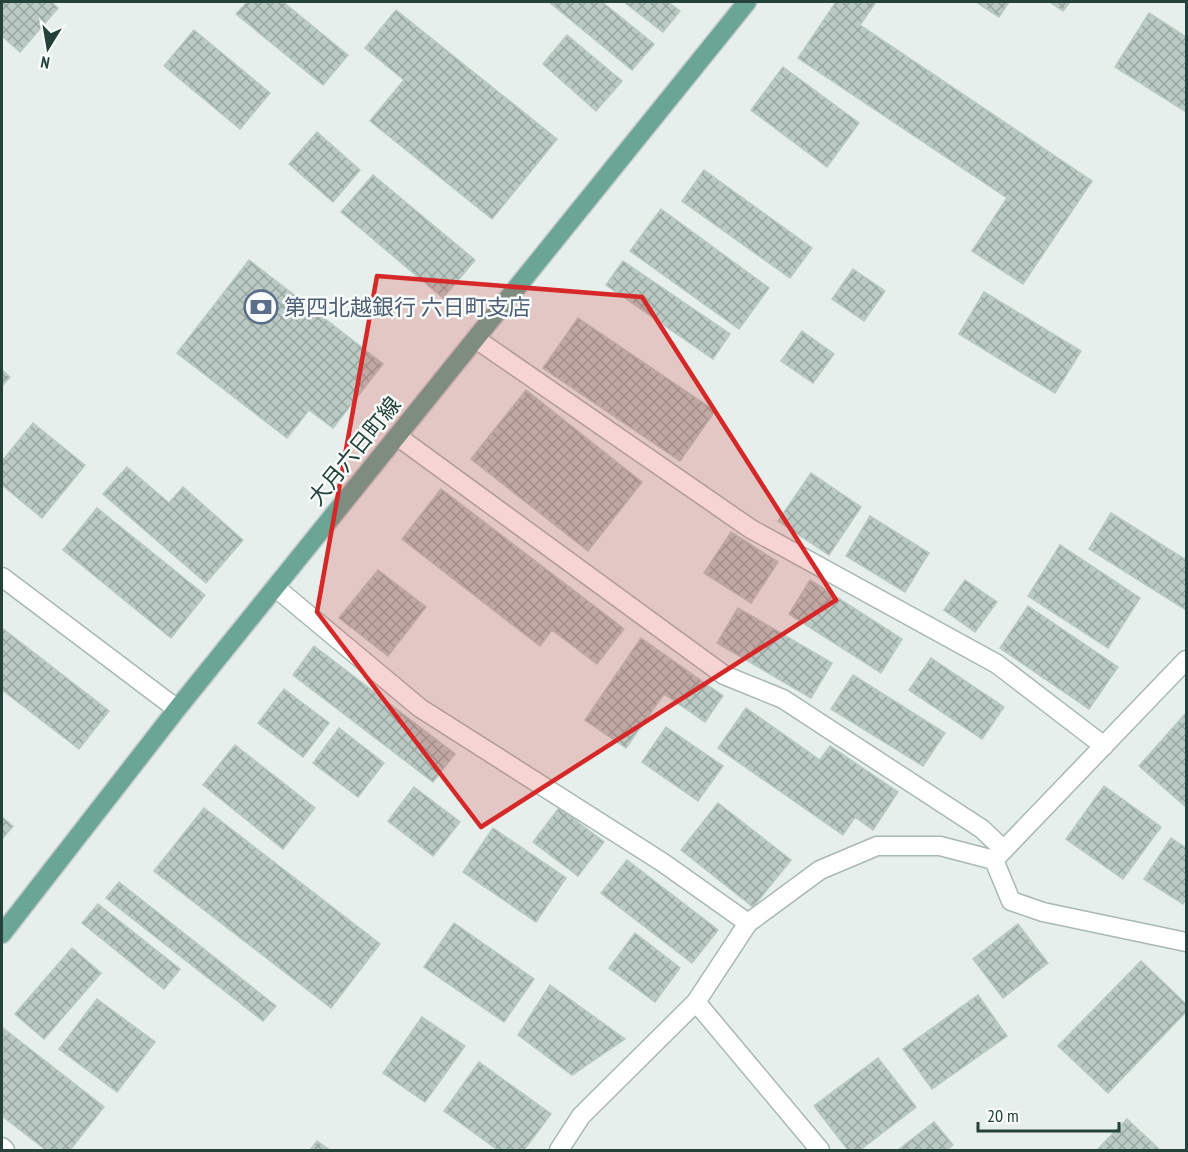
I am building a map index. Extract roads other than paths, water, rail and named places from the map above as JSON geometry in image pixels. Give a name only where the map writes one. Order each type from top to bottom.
[{"type":"main road","name":"大月六日町線","points":[[2,934],[177,709],[747,2]]},
{"type":"street","points":[[476,339],[751,529],[997,664],[1104,746]]},
{"type":"street","points":[[397,436],[724,675],[783,699],[982,829],[999,855],[1011,901],[1043,912],[1186,942]]},
{"type":"street","points":[[2,577],[177,709]]},
{"type":"street","points":[[275,587],[420,708],[662,862],[748,923]]},
{"type":"street","points":[[999,855],[1186,660]]},
{"type":"street","points":[[559,1150],[581,1116],[696,1002],[748,923],[820,870],[877,846],[940,846],[999,855]]},
{"type":"street","points":[[696,1002],[820,1150]]},
{"type":"street","points":[[2,1148],[6,1150]]},
{"type":"place","name":"第四北越銀行 六日町支店","points":[[261,307]]}]
